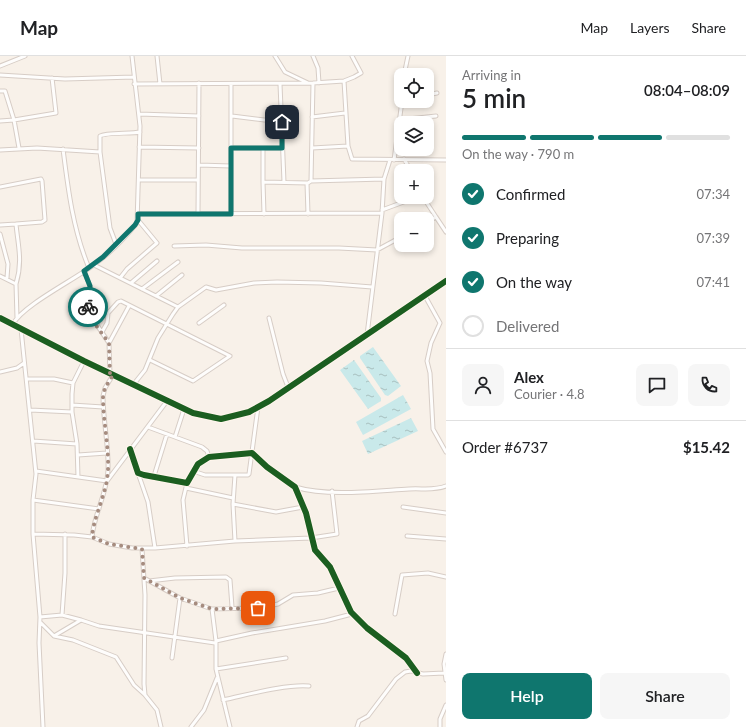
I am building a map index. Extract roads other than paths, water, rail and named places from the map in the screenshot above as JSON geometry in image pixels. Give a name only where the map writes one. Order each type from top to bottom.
[{"type":"street","points":[[0,66],[25,56]]},
{"type":"street","points":[[120,278],[157,243],[138,220],[140,114],[134,84],[132,56]]},
{"type":"street","points":[[156,56],[160,84]]},
{"type":"street","points":[[276,56],[285,72],[308,83]]},
{"type":"street","points":[[313,56],[318,68],[319,82]]},
{"type":"street","points":[[134,84],[280,84],[344,81],[361,73],[352,56]]},
{"type":"street","points":[[405,68],[408,56]]},
{"type":"street","points":[[0,75],[52,78],[134,77]]},
{"type":"street","points":[[0,121],[56,113],[52,78]]},
{"type":"street","points":[[344,81],[348,146],[352,159],[446,160]]},
{"type":"street","points":[[198,214],[199,83]]},
{"type":"street","points":[[311,181],[313,83]]},
{"type":"street","points":[[229,84],[232,116],[231,214]]},
{"type":"street","points":[[280,84],[284,182]]},
{"type":"street","points":[[0,91],[5,92],[14,120],[19,148]]},
{"type":"street","points":[[312,117],[345,113]]},
{"type":"street","points":[[140,114],[199,116]]},
{"type":"street","points":[[232,116],[282,122]]},
{"type":"street","points":[[116,244],[110,228],[100,152],[102,135],[130,134],[140,132]]},
{"type":"street","points":[[312,148],[348,146]]},
{"type":"street","points":[[139,147],[199,148]]},
{"type":"street","points":[[0,150],[19,148],[64,149],[100,152]]},
{"type":"street","points":[[231,148],[282,148]]},
{"type":"street","points":[[263,148],[264,214]]},
{"type":"street","points":[[64,149],[68,190],[80,245],[89,268]]},
{"type":"street","points":[[367,336],[382,212],[384,179],[392,160],[394,149]]},
{"type":"street","points":[[404,159],[407,164]]},
{"type":"street","points":[[199,165],[231,166]]},
{"type":"street","points":[[0,187],[41,179],[45,220],[42,222],[0,225]]},
{"type":"street","points":[[263,182],[307,184],[311,181],[384,179]]},
{"type":"street","points":[[139,180],[198,180]]},
{"type":"street","points":[[307,184],[308,214]]},
{"type":"street","points":[[138,214],[308,214],[382,212],[401,204]]},
{"type":"street","points":[[428,204],[446,232]]},
{"type":"street","points":[[13,324],[27,309],[94,265],[138,220]]},
{"type":"street","points":[[16,224],[21,258],[20,270],[16,284],[17,318]]},
{"type":"street","points":[[0,234],[8,264],[7,278]]},
{"type":"street","points":[[174,246],[206,245],[242,248],[339,248],[377,250],[394,241]]},
{"type":"street","points":[[131,284],[157,261]]},
{"type":"street","points":[[142,289],[178,262]]},
{"type":"street","points":[[94,265],[178,308]]},
{"type":"street","points":[[84,271],[90,286],[89,313],[109,343],[111,374],[104,392],[103,408],[107,453],[107,481],[93,525],[92,537]]},
{"type":"street","points":[[156,296],[182,275]]},
{"type":"street","points":[[0,276],[7,278],[16,284]]},
{"type":"street","points":[[0,318],[84,361],[184,409],[193,413],[221,419],[249,412],[258,407],[367,336],[446,281]]},
{"type":"street","points":[[133,385],[150,360],[158,338],[178,308],[208,286],[216,290],[259,282],[303,282],[372,287]]},
{"type":"street","points":[[425,296],[440,323],[427,359],[430,373],[433,429],[446,452]]},
{"type":"street","points":[[102,332],[107,324],[108,313],[116,303],[121,301],[230,356],[193,381],[150,360]]},
{"type":"street","points":[[199,323],[224,304]]},
{"type":"street","points":[[109,343],[129,306]]},
{"type":"street","points":[[269,318],[283,374],[288,387]]},
{"type":"street","points":[[21,329],[36,471],[33,500],[33,534],[40,617],[39,643],[43,727]]},
{"type":"street","points":[[78,476],[77,444],[72,412],[73,383],[84,361]]},
{"type":"street","points":[[0,372],[17,368],[24,363]]},
{"type":"street","points":[[27,379],[54,379],[73,383]]},
{"type":"street","points":[[107,481],[168,401]]},
{"type":"street","points":[[72,405],[103,408]]},
{"type":"street","points":[[193,471],[205,474],[248,476],[258,407]]},
{"type":"street","points":[[175,437],[184,409]]},
{"type":"street","points":[[30,410],[72,412]]},
{"type":"street","points":[[148,427],[202,447],[207,452],[209,457]]},
{"type":"street","points":[[154,476],[167,434]]},
{"type":"street","points":[[33,441],[77,444]]},
{"type":"street","points":[[130,449],[148,502],[156,548]]},
{"type":"street","points":[[78,455],[107,453]]},
{"type":"street","points":[[187,546],[183,500],[187,483],[193,471],[198,464],[209,457],[252,453]]},
{"type":"street","points":[[252,453],[266,467],[295,487],[310,490],[370,493],[411,489],[432,490],[446,486]]},
{"type":"street","points":[[36,471],[107,481]]},
{"type":"street","points":[[138,472],[187,483]]},
{"type":"street","points":[[235,475],[233,498],[235,541]]},
{"type":"street","points":[[295,487],[309,523],[311,538],[315,550],[330,566],[352,614],[367,628],[406,658],[417,673]]},
{"type":"street","points":[[186,488],[233,498]]},
{"type":"street","points":[[33,534],[65,534],[92,537],[109,544],[142,549],[235,541],[311,538],[337,534],[332,491]]},
{"type":"street","points":[[33,500],[99,509]]},
{"type":"street","points":[[233,504],[276,512],[303,507]]},
{"type":"street","points":[[403,507],[446,513]]},
{"type":"street","points":[[62,615],[65,573],[65,534]]},
{"type":"street","points":[[407,536],[446,539]]},
{"type":"street","points":[[142,549],[145,632],[142,666],[146,695]]},
{"type":"street","points":[[396,614],[402,575],[428,573],[446,577]]},
{"type":"street","points":[[149,581],[175,578],[226,577],[230,580],[232,607]]},
{"type":"street","points":[[144,578],[180,598],[212,609],[232,607],[266,607],[283,602],[293,595],[318,593],[339,588]]},
{"type":"street","points":[[172,658],[180,598]]},
{"type":"street","points":[[212,609],[216,642],[217,678],[230,727]]},
{"type":"street","points":[[40,617],[62,615],[99,626],[216,642],[252,633],[325,621],[352,614]]},
{"type":"street","points":[[54,636],[81,620]]},
{"type":"street","points":[[40,622],[54,636],[73,640],[116,658],[134,685],[146,695],[156,707],[161,727]]},
{"type":"street","points":[[446,654],[444,673],[446,680]]},
{"type":"street","points":[[216,669],[286,658]]},
{"type":"street","points":[[357,727],[359,720],[368,716],[396,679],[407,671],[417,673],[444,673]]},
{"type":"street","points":[[191,727],[204,710],[217,678]]},
{"type":"street","points":[[223,700],[245,694],[297,686],[310,686]]},
{"type":"street","points":[[440,727],[440,718],[446,705]]},
{"type":"water","points":[[373,347],[401,386],[388,396],[385,395],[360,358],[360,356]]},
{"type":"water","points":[[354,360],[381,398],[381,401],[368,409],[340,370]]},
{"type":"water","points":[[403,395],[411,409],[363,435],[356,422]]},
{"type":"water","points":[[411,418],[418,431],[368,454],[362,441]]}]
